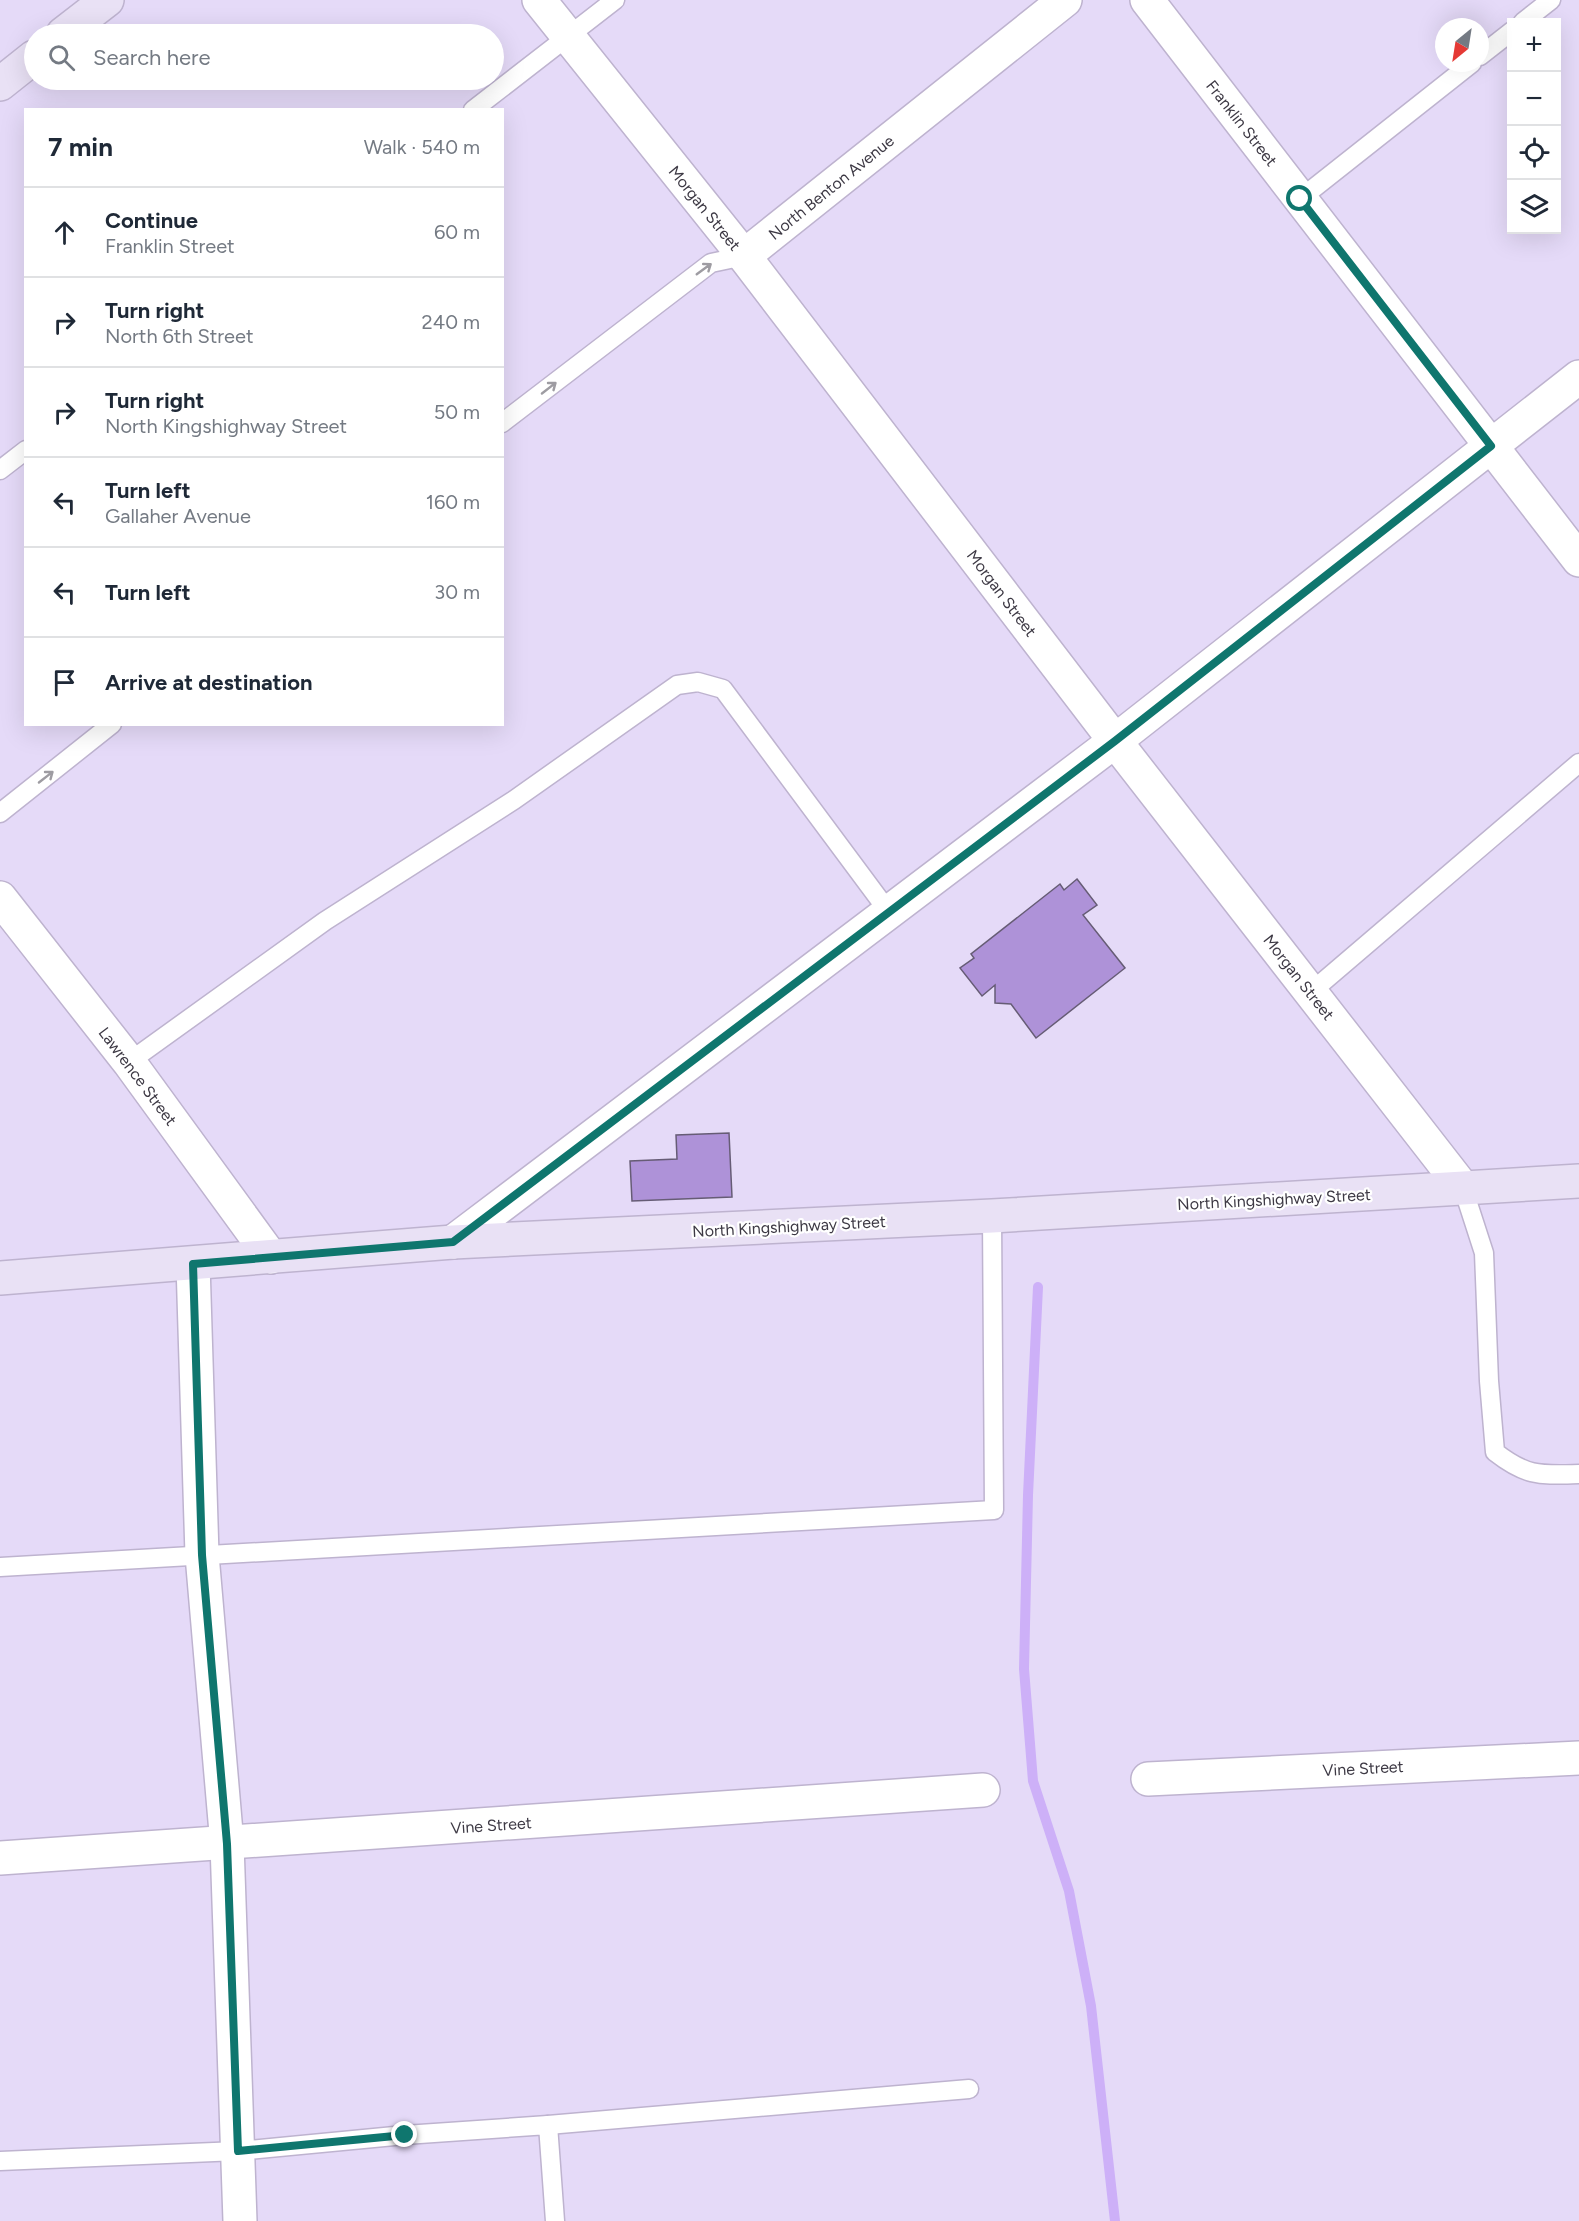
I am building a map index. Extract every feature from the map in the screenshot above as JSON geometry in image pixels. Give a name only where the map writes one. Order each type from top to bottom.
[{"type":"main road","points":[[76,24],[107,0]]},
{"type":"main road","points":[[0,84],[24,65]]},
{"type":"main road","name":"North Kingshighway Street","points":[[0,1278],[453,1242],[992,1216],[1463,1188],[1573,1177]]},
{"type":"street","name":"Morgan Street","points":[[538,0],[744,256],[1115,741],[1463,1188]]},
{"type":"street","name":"North Benton Avenue","points":[[744,256],[1065,0]]},
{"type":"street","name":"Franklin Street","points":[[1147,0],[1579,560]]},
{"type":"street","points":[[453,1242],[1115,741],[1579,377]]},
{"type":"street","name":"Lawrence Street","points":[[0,898],[129,1062],[271,1257]]},
{"type":"street","points":[[193,1264],[202,1555],[227,1844],[240,2221]]},
{"type":"street","name":"Vine Street","points":[[1148,1779],[1579,1758]]},
{"type":"street","name":"Vine Street","points":[[0,1858],[983,1790]]},
{"type":"lane","points":[[504,87],[615,0]]},
{"type":"lane","points":[[1528,18],[1551,0]]},
{"type":"lane","points":[[1489,49],[1507,35]]},
{"type":"lane","points":[[1300,199],[1461,72]]},
{"type":"lane","points":[[476,108],[499,90]]},
{"type":"lane","name":"North Benton Avenue","points":[[504,421],[711,263],[744,256]]},
{"type":"lane","points":[[0,470],[24,452]]},
{"type":"lane","points":[[129,1062],[325,921],[514,800],[677,685],[698,682],[723,689],[888,911]]},
{"type":"lane","points":[[0,813],[109,726]]},
{"type":"lane","points":[[1311,992],[1579,763]]},
{"type":"lane","points":[[1463,1188],[1484,1253],[1489,1381],[1495,1452],[1509,1463],[1538,1475],[1579,1474]]},
{"type":"lane","points":[[0,1567],[994,1510],[992,1216]]},
{"type":"lane","points":[[0,2161],[238,2151],[405,2135],[548,2126],[969,2089]]},
{"type":"lane","points":[[548,2126],[555,2221]]},
{"type":"building","points":[[1077,879],[1097,905],[1083,915],[1125,968],[1036,1038],[1011,1004],[995,1003],[995,985],[982,996],[960,968],[974,958],[971,954],[1060,884],[1064,890]]},
{"type":"building","points":[[729,1133],[732,1197],[632,1201],[630,1161],[677,1159],[676,1135]]},
{"type":"waterway","points":[[1038,1287],[1028,1495],[1024,1669],[1033,1781],[1069,1891],[1091,2006],[1115,2221]]},
{"type":"route","points":[[405,2135],[238,2151],[227,1844],[202,1555],[193,1264],[453,1242],[1115,741],[1491,446],[1300,199]]}]
